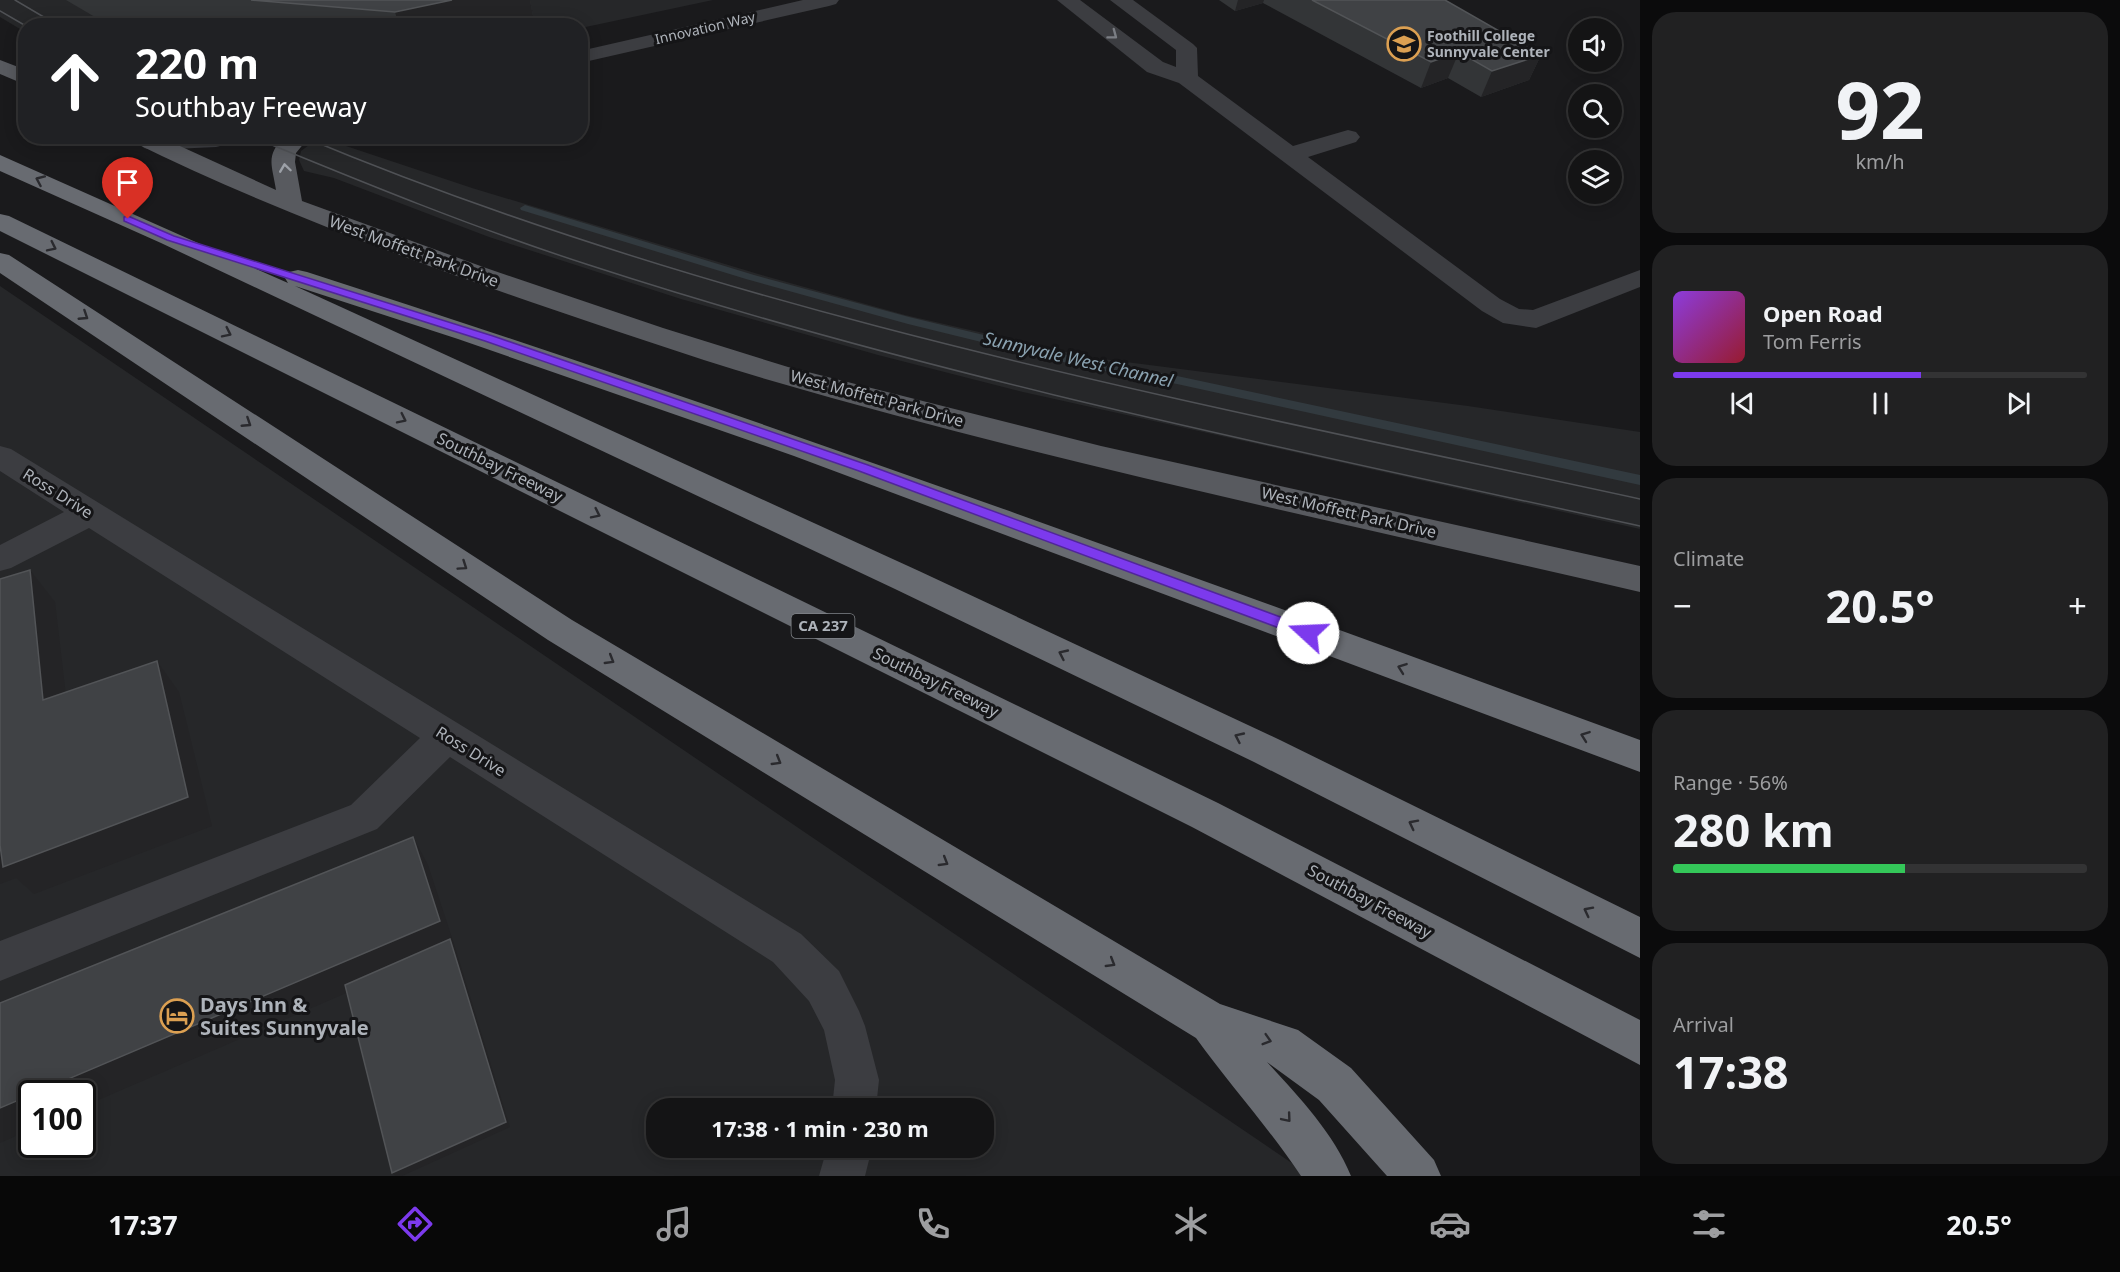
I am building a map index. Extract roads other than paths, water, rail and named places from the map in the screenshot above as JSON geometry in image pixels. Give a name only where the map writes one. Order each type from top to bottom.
[{"type":"highway","points":[[0,162],[170,238],[897,575],[1257,746],[1640,938]]},
{"type":"highway","name":"Southbay Freeway","points":[[0,221],[1205,815],[1640,1043]]},
{"type":"highway","points":[[170,238],[489,338],[863,468],[1640,756]]},
{"type":"highway","points":[[0,261],[560,630],[1211,1023],[1283,1045],[1335,1084],[1418,1176]]},
{"type":"highway","points":[[1211,1023],[1247,1072],[1292,1123],[1328,1176]]},
{"type":"main road","points":[[0,66],[18,75]]},
{"type":"main road","name":"West Moffett Park Drive","points":[[163,144],[291,205],[426,256],[687,345],[790,376],[880,401],[1127,462],[1640,579]]},
{"type":"main road","points":[[291,205],[283,162],[284,152],[292,144]]},
{"type":"street","name":"Innovation Way","points":[[588,55],[829,0]]},
{"type":"street","points":[[1067,0],[1155,67],[1187,78],[1491,305],[1513,317],[1536,319],[1640,278]]},
{"type":"street","points":[[1120,0],[1186,48],[1187,78]]},
{"type":"street","points":[[1289,154],[1348,137]]},
{"type":"street","name":"Ross Drive","points":[[4,463],[90,513],[788,948],[824,986],[844,1026],[857,1080],[855,1098]]},
{"type":"street","points":[[0,559],[90,513]]},
{"type":"street","points":[[0,961],[364,817],[447,736]]},
{"type":"street","points":[[842,1176],[847,1158]]},
{"type":"waterway","name":"Sunnyvale West Channel","points":[[525,208],[750,277],[908,320],[1088,364],[1177,380],[1640,480]]},
{"type":"tram line","points":[[15,0],[45,18]]},
{"type":"tram line","points":[[0,11],[18,21]]},
{"type":"tram line","points":[[270,144],[418,204],[546,251],[718,305],[849,342],[1111,409],[1640,526]]},
{"type":"tram line","points":[[322,144],[463,199],[627,254],[793,304],[962,348],[1131,388],[1640,499]]},
{"type":"place","name":"Foothill College Sunnyvale Center","points":[[1404,44]]},
{"type":"place","name":"Days Inn & Suites Sunnyvale","points":[[177,1016]]}]
